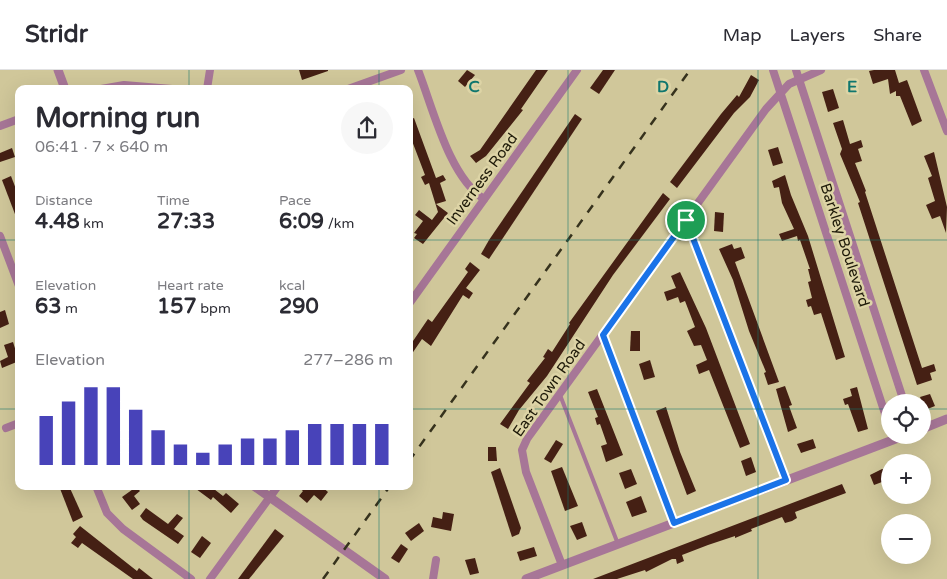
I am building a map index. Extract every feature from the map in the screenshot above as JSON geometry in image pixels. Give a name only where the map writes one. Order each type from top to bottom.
[{"type":"street","points":[[58,70],[64,85]]},
{"type":"street","points":[[208,85],[210,70]]},
{"type":"street","points":[[359,85],[401,70]]},
{"type":"street","points":[[418,70],[455,166],[469,188],[484,199]]},
{"type":"street","name":"Inverness Road","points":[[413,298],[577,70]]},
{"type":"street","name":"Barkley Boulevard","points":[[773,70],[881,400]]},
{"type":"street","name":"Barkley Boulevard","points":[[796,70],[901,394]]},
{"type":"street","name":"East Town Road","points":[[562,565],[526,472],[522,450],[527,439],[754,124],[789,84],[821,70]]},
{"type":"street","points":[[924,70],[947,131]]},
{"type":"street","points":[[0,126],[15,120]]},
{"type":"street","points":[[686,220],[786,480]]},
{"type":"street","points":[[0,236],[15,275]]},
{"type":"street","points":[[603,335],[674,523]]},
{"type":"street","points":[[931,425],[947,419]]},
{"type":"street","points":[[6,428],[15,425]]},
{"type":"street","points":[[526,579],[881,442]]},
{"type":"street","points":[[97,490],[106,513],[123,529],[191,579]]},
{"type":"street","points":[[260,490],[385,579]]},
{"type":"street","points":[[210,579],[275,490]]},
{"type":"street","points":[[433,579],[436,560]]},
{"type":"lane","points":[[560,395],[618,544]]},
{"type":"building","points":[[299,70],[328,70],[328,71],[302,80]]},
{"type":"building","points":[[467,70],[475,75],[465,87],[458,81]]},
{"type":"building","points":[[536,70],[548,70],[521,109],[523,110],[486,156],[476,163],[470,156],[480,150]]},
{"type":"building","points":[[603,70],[615,70],[599,94],[590,88]]},
{"type":"building","points":[[895,70],[899,83],[907,80],[922,121],[912,126],[900,96],[896,96],[896,91],[890,94],[888,79],[873,84],[869,71]]},
{"type":"building","points":[[751,75],[759,80],[750,97],[734,113],[677,188],[670,182],[721,114],[737,95],[739,97]]},
{"type":"building","points":[[833,89],[839,108],[828,112],[822,92]]},
{"type":"building","points":[[575,114],[582,119],[489,259],[481,254],[489,240]]},
{"type":"building","points":[[413,118],[436,178],[443,175],[446,180],[440,183],[446,201],[436,204],[448,213],[423,244],[414,238],[417,234],[414,233],[423,221],[415,215],[419,210],[432,220],[438,212],[429,183],[425,185],[421,177],[425,175],[413,144]]},
{"type":"building","points":[[843,120],[850,144],[861,140],[863,147],[858,149],[862,161],[855,163],[866,191],[922,368],[934,364],[936,371],[930,373],[932,380],[917,385],[858,203],[860,202],[840,154],[842,149],[833,123]]},
{"type":"building","points":[[778,147],[783,163],[773,166],[768,150]]},
{"type":"building","points":[[12,148],[15,157],[0,162],[0,153]]},
{"type":"building","points":[[934,152],[947,207],[946,233],[940,216],[932,219],[926,205],[935,201],[928,178],[932,176],[924,156]]},
{"type":"building","points":[[785,175],[808,236],[845,357],[836,360],[821,313],[814,315],[811,306],[808,307],[806,300],[812,298],[808,282],[811,281],[808,269],[810,269],[800,240],[798,241],[797,236],[782,241],[779,234],[794,229],[782,203],[779,187],[774,188],[772,181]]},
{"type":"building","points":[[11,176],[15,186],[15,214],[2,180]]},
{"type":"building","points":[[663,193],[670,199],[613,275],[547,376],[519,410],[508,429],[500,424],[530,383],[527,381],[545,358],[543,357],[548,349],[552,352],[569,323]]},
{"type":"building","points":[[715,212],[724,213],[723,232],[714,231]]},
{"type":"building","points":[[732,244],[734,249],[741,247],[745,258],[735,262],[779,382],[768,385],[764,373],[766,372],[749,331],[733,280],[719,249]]},
{"type":"building","points":[[470,262],[480,270],[466,288],[473,293],[469,299],[463,295],[431,346],[422,339],[413,352],[413,341],[428,319],[432,322],[468,272],[465,269]]},
{"type":"building","points":[[680,272],[706,328],[750,444],[740,448],[709,370],[699,374],[696,365],[707,360],[701,345],[694,346],[687,331],[695,327],[685,301],[680,303],[678,297],[667,301],[664,292],[676,288],[671,276]]},
{"type":"building","points":[[5,310],[9,324],[0,328],[0,312]]},
{"type":"building","points":[[631,331],[640,331],[640,351],[630,351]]},
{"type":"building","points":[[13,342],[15,363],[2,368],[0,361],[8,357],[4,345]]},
{"type":"building","points":[[650,360],[655,377],[644,380],[639,364]]},
{"type":"building","points":[[785,386],[792,405],[789,406],[797,428],[788,432],[776,389]]},
{"type":"building","points":[[857,387],[868,429],[858,432],[848,404],[845,405],[843,399],[852,396],[850,389]]},
{"type":"building","points":[[597,389],[623,455],[606,462],[601,446],[607,444],[600,424],[597,425],[595,418],[598,417],[588,392]]},
{"type":"building","points":[[931,396],[935,406],[931,408]]},
{"type":"building","points":[[666,407],[680,452],[696,491],[687,495],[656,411]]},
{"type":"building","points":[[813,439],[816,448],[801,453],[797,444]]},
{"type":"building","points":[[556,440],[563,444],[551,463],[544,459]]},
{"type":"building","points":[[488,447],[496,447],[497,461],[488,461]]},
{"type":"building","points":[[751,457],[756,472],[746,476],[741,461]]},
{"type":"building","points":[[562,467],[578,506],[565,511],[551,471]]},
{"type":"building","points":[[500,468],[521,528],[519,534],[512,537],[491,472]]},
{"type":"building","points":[[631,469],[637,484],[625,489],[619,473]]},
{"type":"building","points":[[881,470],[881,482],[874,485],[870,475]]},
{"type":"building","points":[[842,484],[846,493],[795,512],[797,518],[792,521],[785,523],[782,517],[751,529],[752,531],[735,538],[735,536],[682,555],[684,561],[677,564],[676,559],[672,559],[646,572],[645,570],[617,579],[593,579]]},
{"type":"building","points":[[61,490],[71,490],[83,517],[73,522]]},
{"type":"building","points":[[132,490],[139,490],[134,496],[140,504],[132,510],[122,497]]},
{"type":"building","points":[[197,490],[215,490],[223,496],[226,493],[239,504],[231,513],[213,497],[211,500]]},
{"type":"building","points":[[302,490],[326,490],[328,492],[321,501],[314,495],[307,503],[299,496],[303,491]]},
{"type":"building","points":[[641,496],[647,512],[632,517],[626,502]]},
{"type":"building","points":[[146,508],[168,524],[177,514],[183,518],[174,529],[184,536],[178,544],[143,520],[140,516]]},
{"type":"building","points":[[443,512],[454,514],[451,531],[431,527],[433,517],[442,519]]},
{"type":"building","points":[[582,522],[587,536],[577,540],[570,526]]},
{"type":"building","points":[[419,523],[424,531],[411,541],[405,533]]},
{"type":"building","points":[[80,526],[137,571],[139,568],[153,579],[133,579],[82,543],[78,548],[71,543],[76,537],[73,534]]},
{"type":"building","points":[[275,529],[284,536],[249,579],[238,579]]},
{"type":"building","points":[[202,536],[211,543],[200,558],[191,552]]},
{"type":"building","points":[[401,544],[408,549],[399,563],[391,558]]},
{"type":"building","points":[[534,547],[537,556],[520,561],[517,552]]},
{"type":"building","points":[[475,558],[479,573],[470,575],[465,560]]},
{"type":"railway","points":[[413,455],[690,70]]},
{"type":"railway","points":[[323,579],[387,490]]},
{"type":"route","points":[[686,220],[786,480],[674,523],[603,335],[686,220]]}]
